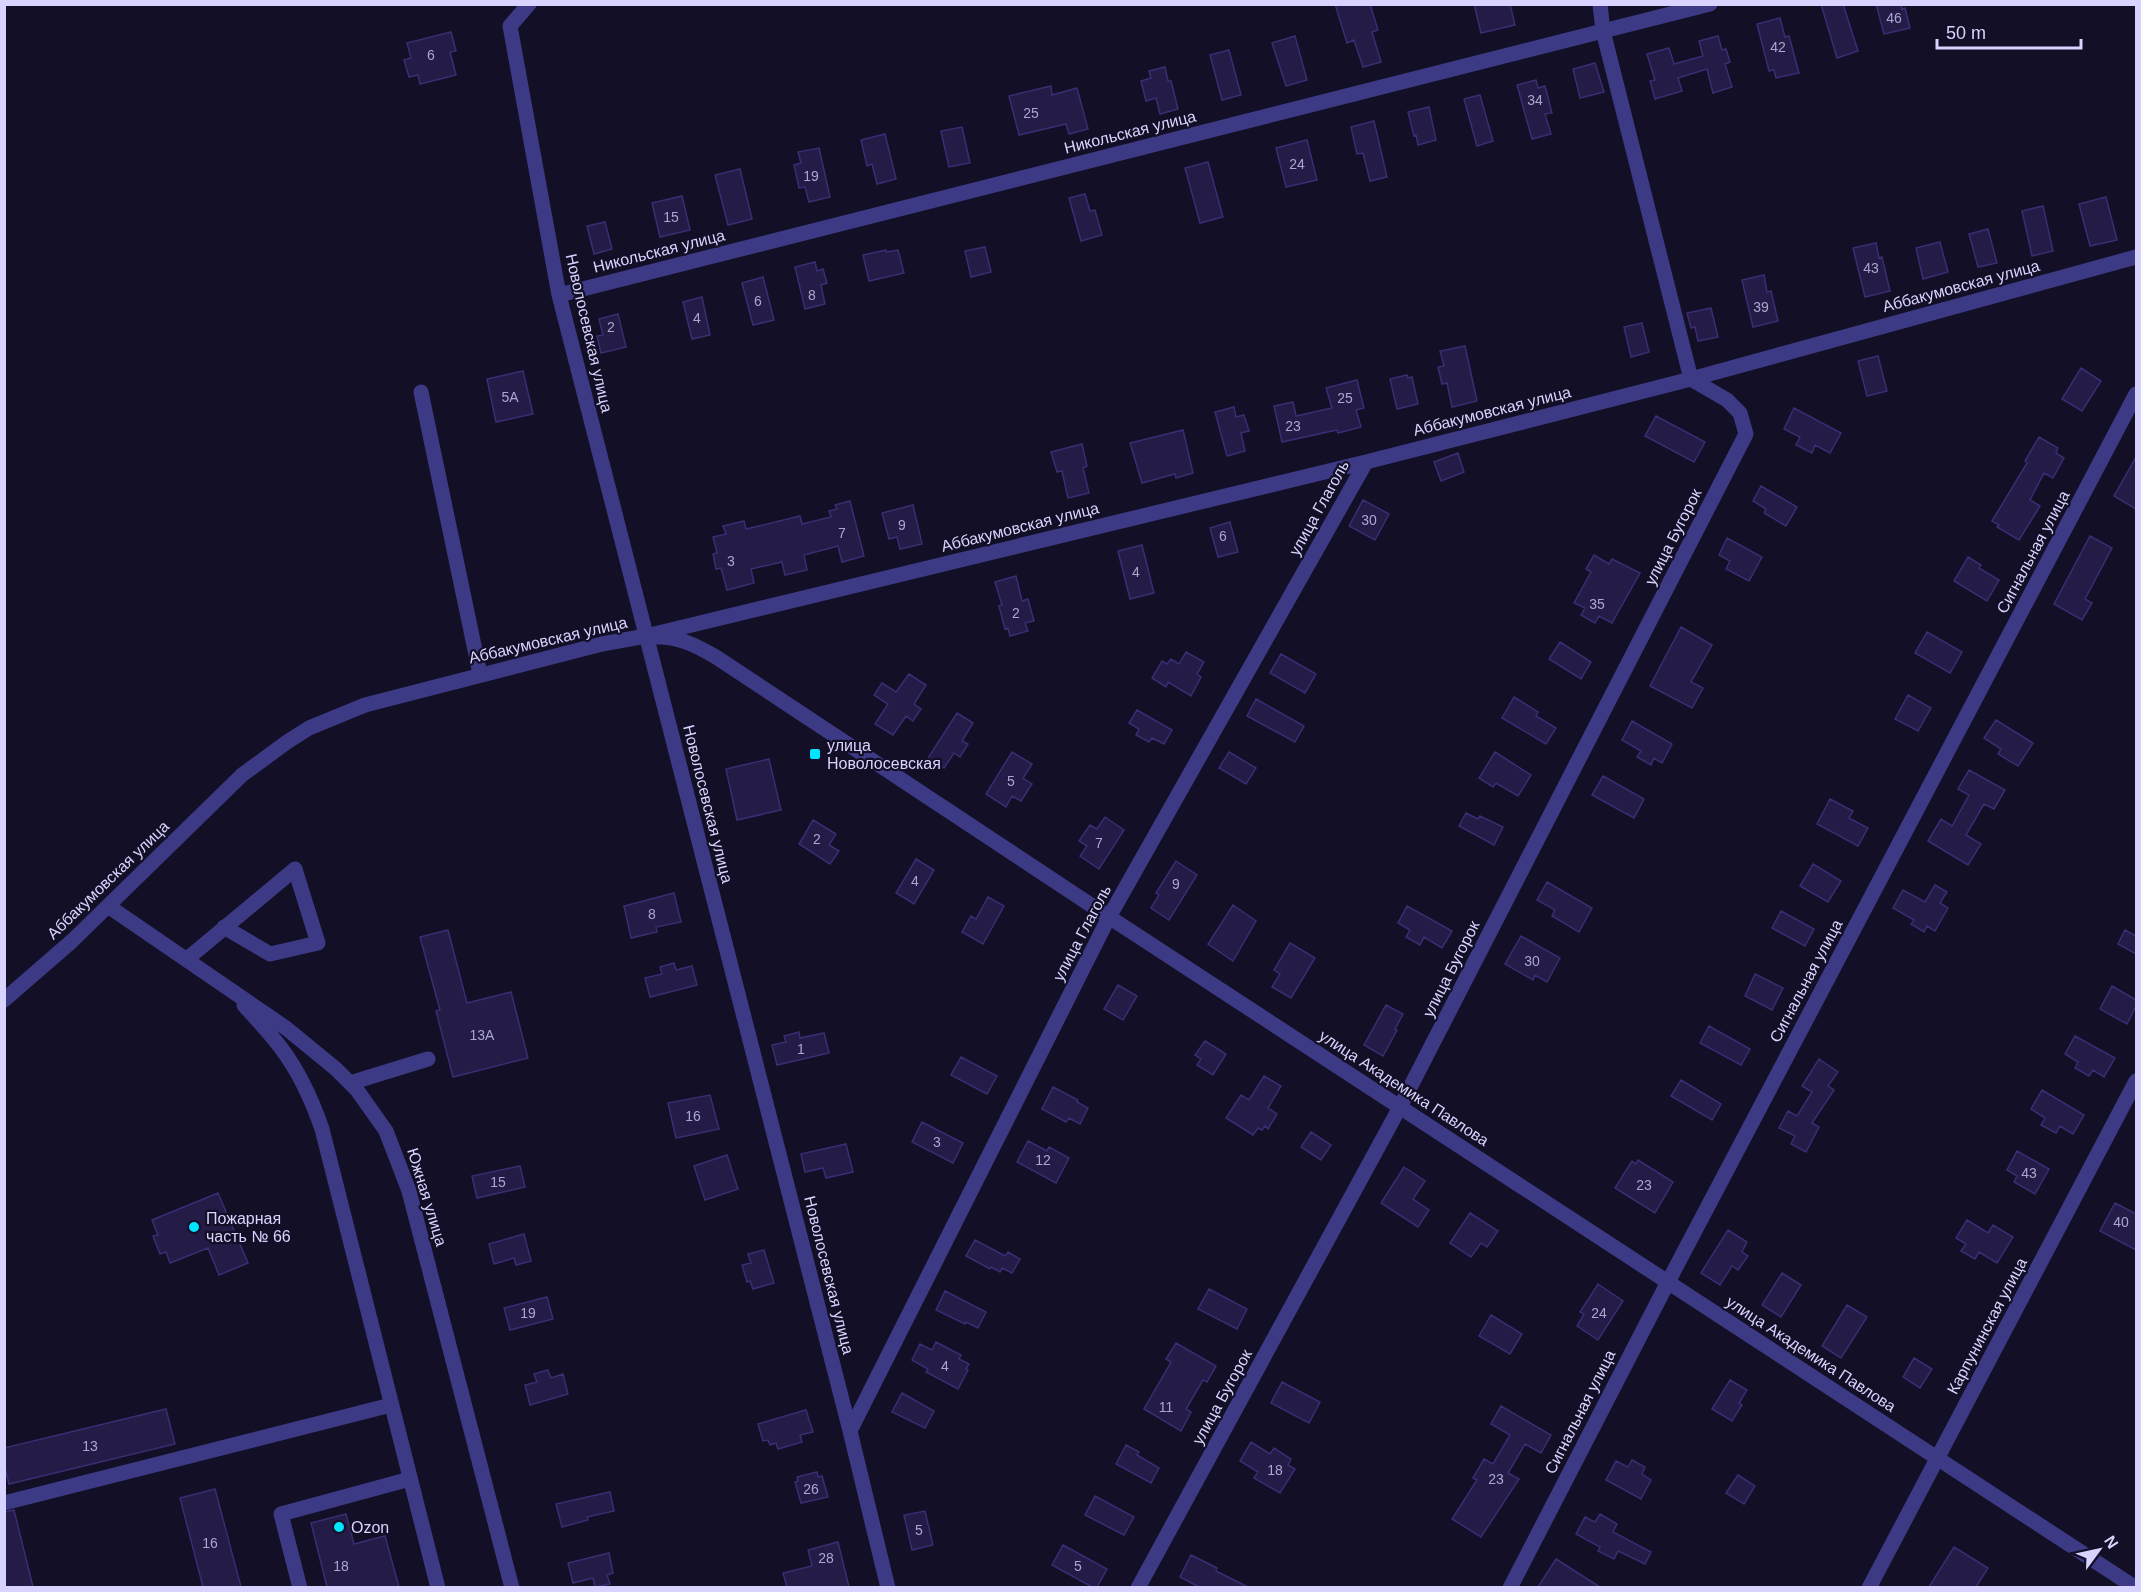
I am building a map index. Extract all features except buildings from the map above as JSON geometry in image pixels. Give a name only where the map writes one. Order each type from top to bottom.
[{"type":"street","name":"Новолосевская улица","points":[[529,4],[510,26],[559,295],[888,1587]]},
{"type":"street","points":[[1600,4],[1603,31],[1691,379]]},
{"type":"street","name":"Никольская улица","points":[[559,295],[1710,4]]},
{"type":"street","name":"Аббакумовская улица","points":[[4,1000],[39,972],[242,776],[309,728],[365,705],[602,644],[646,636],[1366,462],[1691,379],[2136,257]]},
{"type":"street","name":"улица Бугорок","points":[[1138,1587],[1400,1107],[1746,434],[1740,413],[1727,400],[1691,379]]},
{"type":"street","points":[[421,392],[480,674]]},
{"type":"street","name":"Сигнальная улица","points":[[1510,1587],[2136,393]]},
{"type":"street","name":"улица Глаголь","points":[[850,1431],[1109,917],[1366,462]]},
{"type":"street","name":"улица Академика Павлова","points":[[646,636],[680,640],[697,646],[716,657],[1109,917],[2136,1587]]},
{"type":"street","points":[[187,959],[224,927],[295,869],[318,943],[270,954],[224,927]]},
{"type":"street","name":"Южная улица","points":[[108,906],[314,1049],[350,1083],[386,1131],[409,1191],[512,1587]]},
{"type":"street","points":[[228,988],[282,1048],[311,1098],[331,1160],[438,1587]]},
{"type":"street","points":[[350,1083],[428,1059]]},
{"type":"street","name":"Карпунинская улица","points":[[1869,1587],[2136,1081]]},
{"type":"street","points":[[4,1503],[392,1405]]},
{"type":"street","points":[[300,1587],[281,1514],[410,1479]]},
{"type":"place","name":"улица Новолосевская","points":[[815,754]]},
{"type":"place","name":"Пожарная часть № 66","points":[[194,1227]]},
{"type":"place","name":"Ozon","points":[[339,1527]]}]
